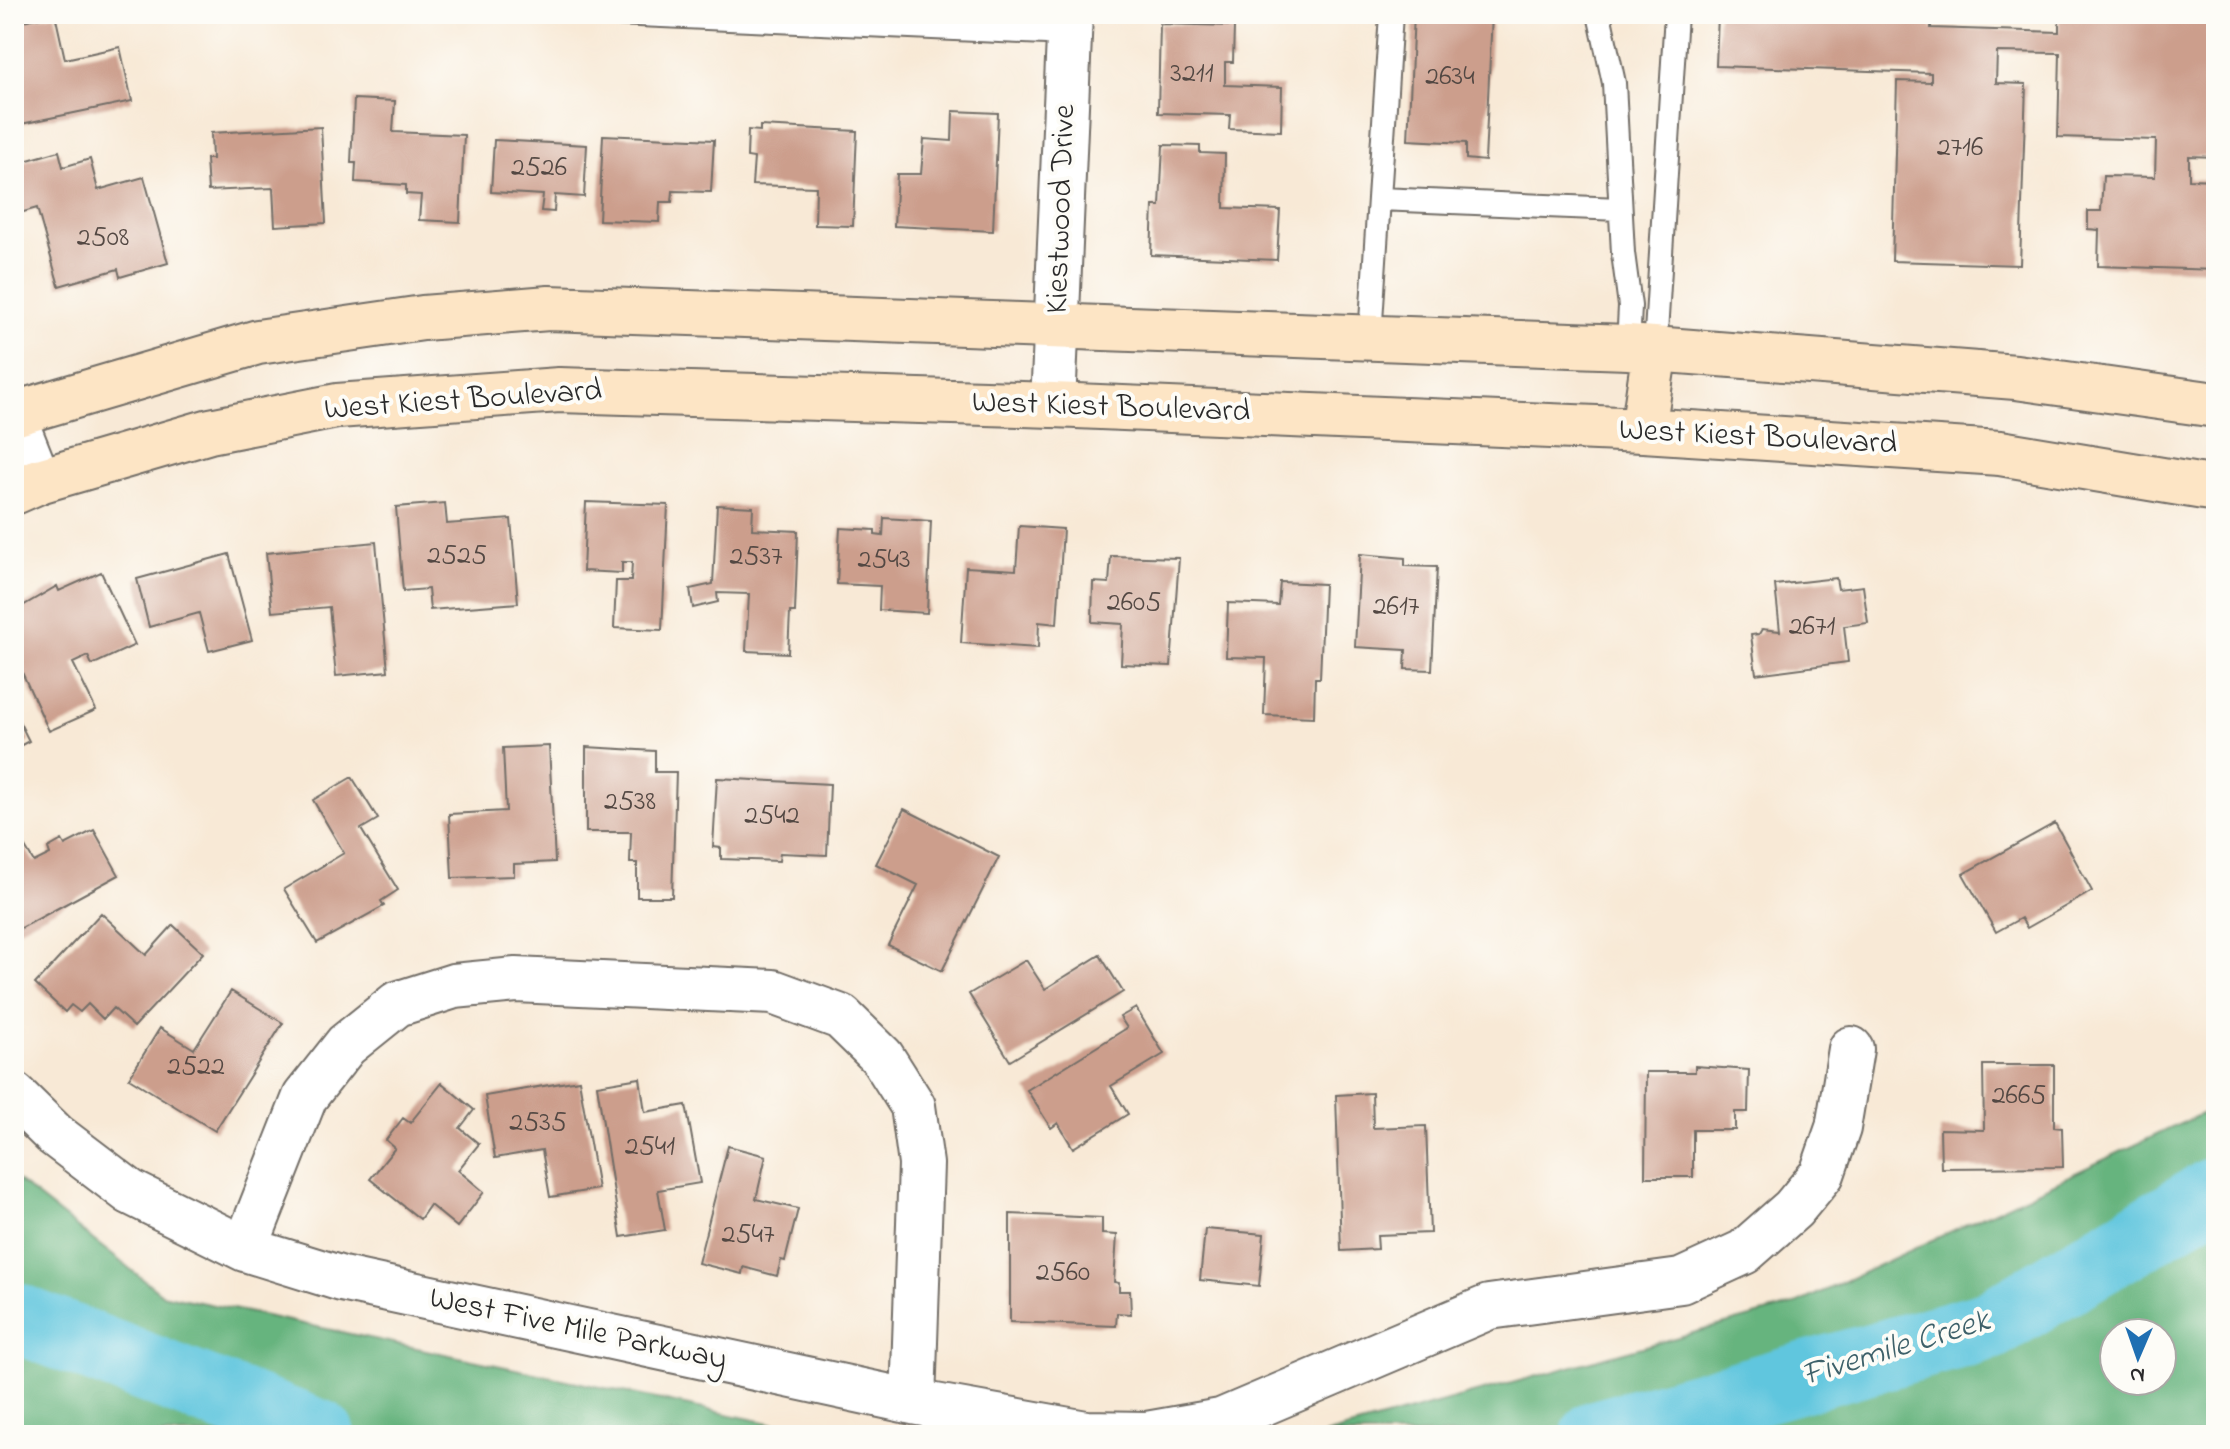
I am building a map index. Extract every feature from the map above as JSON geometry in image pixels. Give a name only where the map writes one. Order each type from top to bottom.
[{"type":"main road","points":[[14,416],[258,342],[423,318],[549,308],[1641,348],[2016,377],[2216,405]]},
{"type":"main road","points":[[1641,348],[1643,430]]},
{"type":"main road","name":"West Kiest Boulevard","points":[[27,486],[210,431],[337,406],[559,390],[1053,405],[1643,430],[2000,453],[2216,489]]},
{"type":"street","name":"Kiestwood Drive","points":[[1053,405],[1069,24]]},
{"type":"street","points":[[14,416],[27,486]]},
{"type":"street","points":[[245,1249],[305,1097],[346,1045],[397,1004],[454,986],[516,980],[773,992],[841,1017],[882,1057],[913,1106],[921,1164],[913,1402]]},
{"type":"street","name":"West Five Mile Parkway","points":[[14,1095],[55,1135],[130,1192],[245,1249],[342,1279],[913,1402],[1086,1433],[1147,1434],[1221,1421],[1489,1307],[1681,1281],[1744,1252],[1793,1209],[1822,1174],[1838,1128],[1851,1049]]},
{"type":"lane","points":[[617,14],[1069,24]]},
{"type":"lane","points":[[1370,337],[1391,14]]},
{"type":"lane","points":[[1599,14],[1614,83],[1620,209],[1630,306],[1641,348]]},
{"type":"lane","points":[[1641,348],[1676,14]]},
{"type":"lane","points":[[1379,199],[1620,209]]},
{"type":"green space","points":[[2216,1107],[2216,1435],[1324,1435],[1794,1305]]},
{"type":"green space","points":[[14,1178],[162,1294],[826,1435],[14,1435]]},
{"type":"building","points":[[55,14],[65,59],[120,47],[132,101],[21,124],[14,91],[14,23]]},
{"type":"building","points":[[1414,14],[1492,14],[1485,161],[1466,159],[1466,143],[1408,140]]},
{"type":"building","points":[[1718,14],[1931,14],[1931,28],[2059,32],[2059,14],[2216,14],[2216,157],[2189,156],[2189,179],[2216,180],[2216,270],[2098,266],[2099,230],[2088,229],[2088,211],[2101,211],[2103,176],[2155,177],[2156,140],[2058,137],[2060,53],[1997,52],[1996,83],[2026,84],[2020,265],[1892,261],[1897,81],[1931,82],[1931,73],[1716,66]]},
{"type":"building","points":[[1160,24],[1234,26],[1233,62],[1225,62],[1225,85],[1282,87],[1281,131],[1229,129],[1230,115],[1158,113]]},
{"type":"building","points":[[354,99],[395,101],[393,132],[464,135],[460,222],[419,220],[421,195],[406,194],[406,185],[355,182],[356,163],[351,163]]},
{"type":"building","points":[[953,111],[998,113],[993,231],[894,226],[897,174],[921,174],[924,139],[952,141]]},
{"type":"building","points":[[760,126],[857,131],[853,226],[815,225],[816,187],[752,185],[754,158],[747,157],[748,130],[760,131]]},
{"type":"building","points":[[321,127],[326,223],[275,226],[273,188],[208,191],[206,159],[212,159],[211,133]]},
{"type":"building","points":[[603,135],[714,140],[711,192],[673,191],[672,202],[660,202],[659,222],[599,220]]},
{"type":"building","points":[[494,140],[587,145],[584,197],[555,195],[554,212],[541,211],[543,195],[491,192]]},
{"type":"building","points":[[1163,145],[1200,146],[1200,153],[1225,154],[1224,208],[1280,210],[1277,260],[1151,255],[1153,206],[1160,206]]},
{"type":"building","points":[[59,151],[63,167],[90,159],[98,190],[144,177],[168,263],[120,277],[118,269],[59,286],[37,208],[20,213],[14,192],[14,164]]},
{"type":"building","points":[[586,502],[668,505],[662,630],[614,628],[616,581],[631,581],[632,562],[622,562],[622,573],[583,571]]},
{"type":"building","points":[[445,503],[447,524],[511,519],[518,603],[430,610],[428,589],[403,591],[396,507]]},
{"type":"building","points":[[717,505],[753,507],[752,529],[798,531],[795,612],[790,612],[788,653],[746,651],[749,594],[717,593],[718,602],[693,608],[690,589],[713,584]]},
{"type":"building","points":[[884,518],[931,521],[927,613],[879,610],[880,586],[837,584],[840,528],[875,530],[875,535],[883,536]]},
{"type":"building","points":[[1019,526],[1063,529],[1057,624],[1039,622],[1038,648],[961,643],[966,567],[1016,570]]},
{"type":"building","points":[[376,542],[388,671],[336,676],[329,607],[272,612],[266,553]]},
{"type":"building","points":[[229,554],[252,640],[209,651],[199,613],[149,627],[137,579]]},
{"type":"building","points":[[1360,554],[1405,558],[1405,566],[1437,567],[1432,670],[1405,669],[1406,650],[1355,647]]},
{"type":"building","points":[[1111,556],[1179,558],[1171,666],[1121,664],[1123,624],[1092,622],[1093,582],[1109,583]]},
{"type":"building","points":[[101,572],[135,645],[92,665],[88,656],[73,663],[96,710],[49,731],[14,655],[14,611],[57,586],[59,591]]},
{"type":"building","points":[[1836,578],[1838,589],[1863,586],[1868,623],[1844,626],[1848,662],[1756,674],[1751,635],[1759,634],[1762,629],[1780,631],[1775,585]]},
{"type":"building","points":[[1280,582],[1324,584],[1320,678],[1315,678],[1314,717],[1264,715],[1266,658],[1226,657],[1228,603],[1278,605]]},
{"type":"building","points":[[14,711],[29,741],[14,749]]},
{"type":"building","points":[[549,746],[555,862],[514,864],[514,876],[452,878],[449,814],[506,811],[503,748]]},
{"type":"building","points":[[586,747],[655,751],[655,772],[676,772],[672,897],[637,897],[637,863],[630,863],[631,832],[586,832]]},
{"type":"building","points":[[352,777],[378,819],[361,829],[398,890],[381,901],[384,906],[317,943],[284,889],[344,853],[313,800]]},
{"type":"building","points":[[717,778],[830,784],[827,855],[780,853],[779,861],[721,859],[721,848],[713,847]]},
{"type":"building","points":[[904,809],[999,857],[942,971],[888,945],[918,885],[876,864]]},
{"type":"building","points":[[2055,823],[2092,891],[2027,928],[2021,918],[1996,932],[1963,874]]},
{"type":"building","points":[[14,829],[34,862],[50,854],[48,848],[62,840],[65,845],[94,830],[119,875],[14,932]]},
{"type":"building","points":[[101,913],[146,955],[173,925],[203,953],[134,1027],[113,1008],[103,1019],[88,1004],[80,1012],[71,1005],[65,1012],[35,984]]},
{"type":"building","points":[[1100,955],[1123,992],[1010,1061],[969,994],[1026,960],[1045,989]]},
{"type":"building","points":[[231,991],[283,1023],[215,1131],[129,1078],[160,1028],[194,1049]]},
{"type":"building","points":[[1136,1008],[1164,1054],[1111,1086],[1128,1114],[1073,1148],[1058,1123],[1051,1128],[1027,1090],[1127,1028],[1120,1017]]},
{"type":"building","points":[[1983,1065],[2054,1065],[2054,1127],[2062,1128],[2063,1167],[1941,1168],[1940,1129],[1984,1130]]},
{"type":"building","points":[[1695,1066],[1749,1070],[1748,1112],[1735,1112],[1735,1130],[1693,1130],[1693,1177],[1645,1177],[1646,1072],[1695,1072]]},
{"type":"building","points":[[640,1078],[645,1112],[686,1105],[700,1183],[658,1190],[665,1230],[621,1237],[597,1085]]},
{"type":"building","points":[[579,1080],[598,1189],[550,1197],[542,1150],[495,1158],[485,1096]]},
{"type":"building","points":[[442,1083],[474,1110],[460,1128],[479,1144],[458,1170],[484,1192],[457,1227],[430,1205],[420,1219],[370,1179],[395,1148],[386,1140],[403,1118],[410,1123]]},
{"type":"building","points":[[1372,1093],[1373,1128],[1426,1126],[1430,1233],[1377,1235],[1378,1249],[1341,1251],[1336,1095]]},
{"type":"building","points":[[728,1146],[766,1156],[756,1199],[798,1209],[785,1261],[781,1260],[777,1276],[743,1267],[742,1274],[698,1263]]},
{"type":"building","points":[[1010,1214],[1102,1218],[1102,1234],[1117,1235],[1114,1282],[1119,1283],[1119,1291],[1130,1291],[1131,1314],[1117,1313],[1116,1326],[1010,1322]]},
{"type":"building","points":[[1205,1229],[1264,1234],[1259,1286],[1200,1280]]},
{"type":"waterway","name":"Fivemile Creek","points":[[1596,1435],[1990,1325],[2216,1191]]},
{"type":"waterway","name":"Fivemile Creek","points":[[14,1317],[320,1435]]}]
